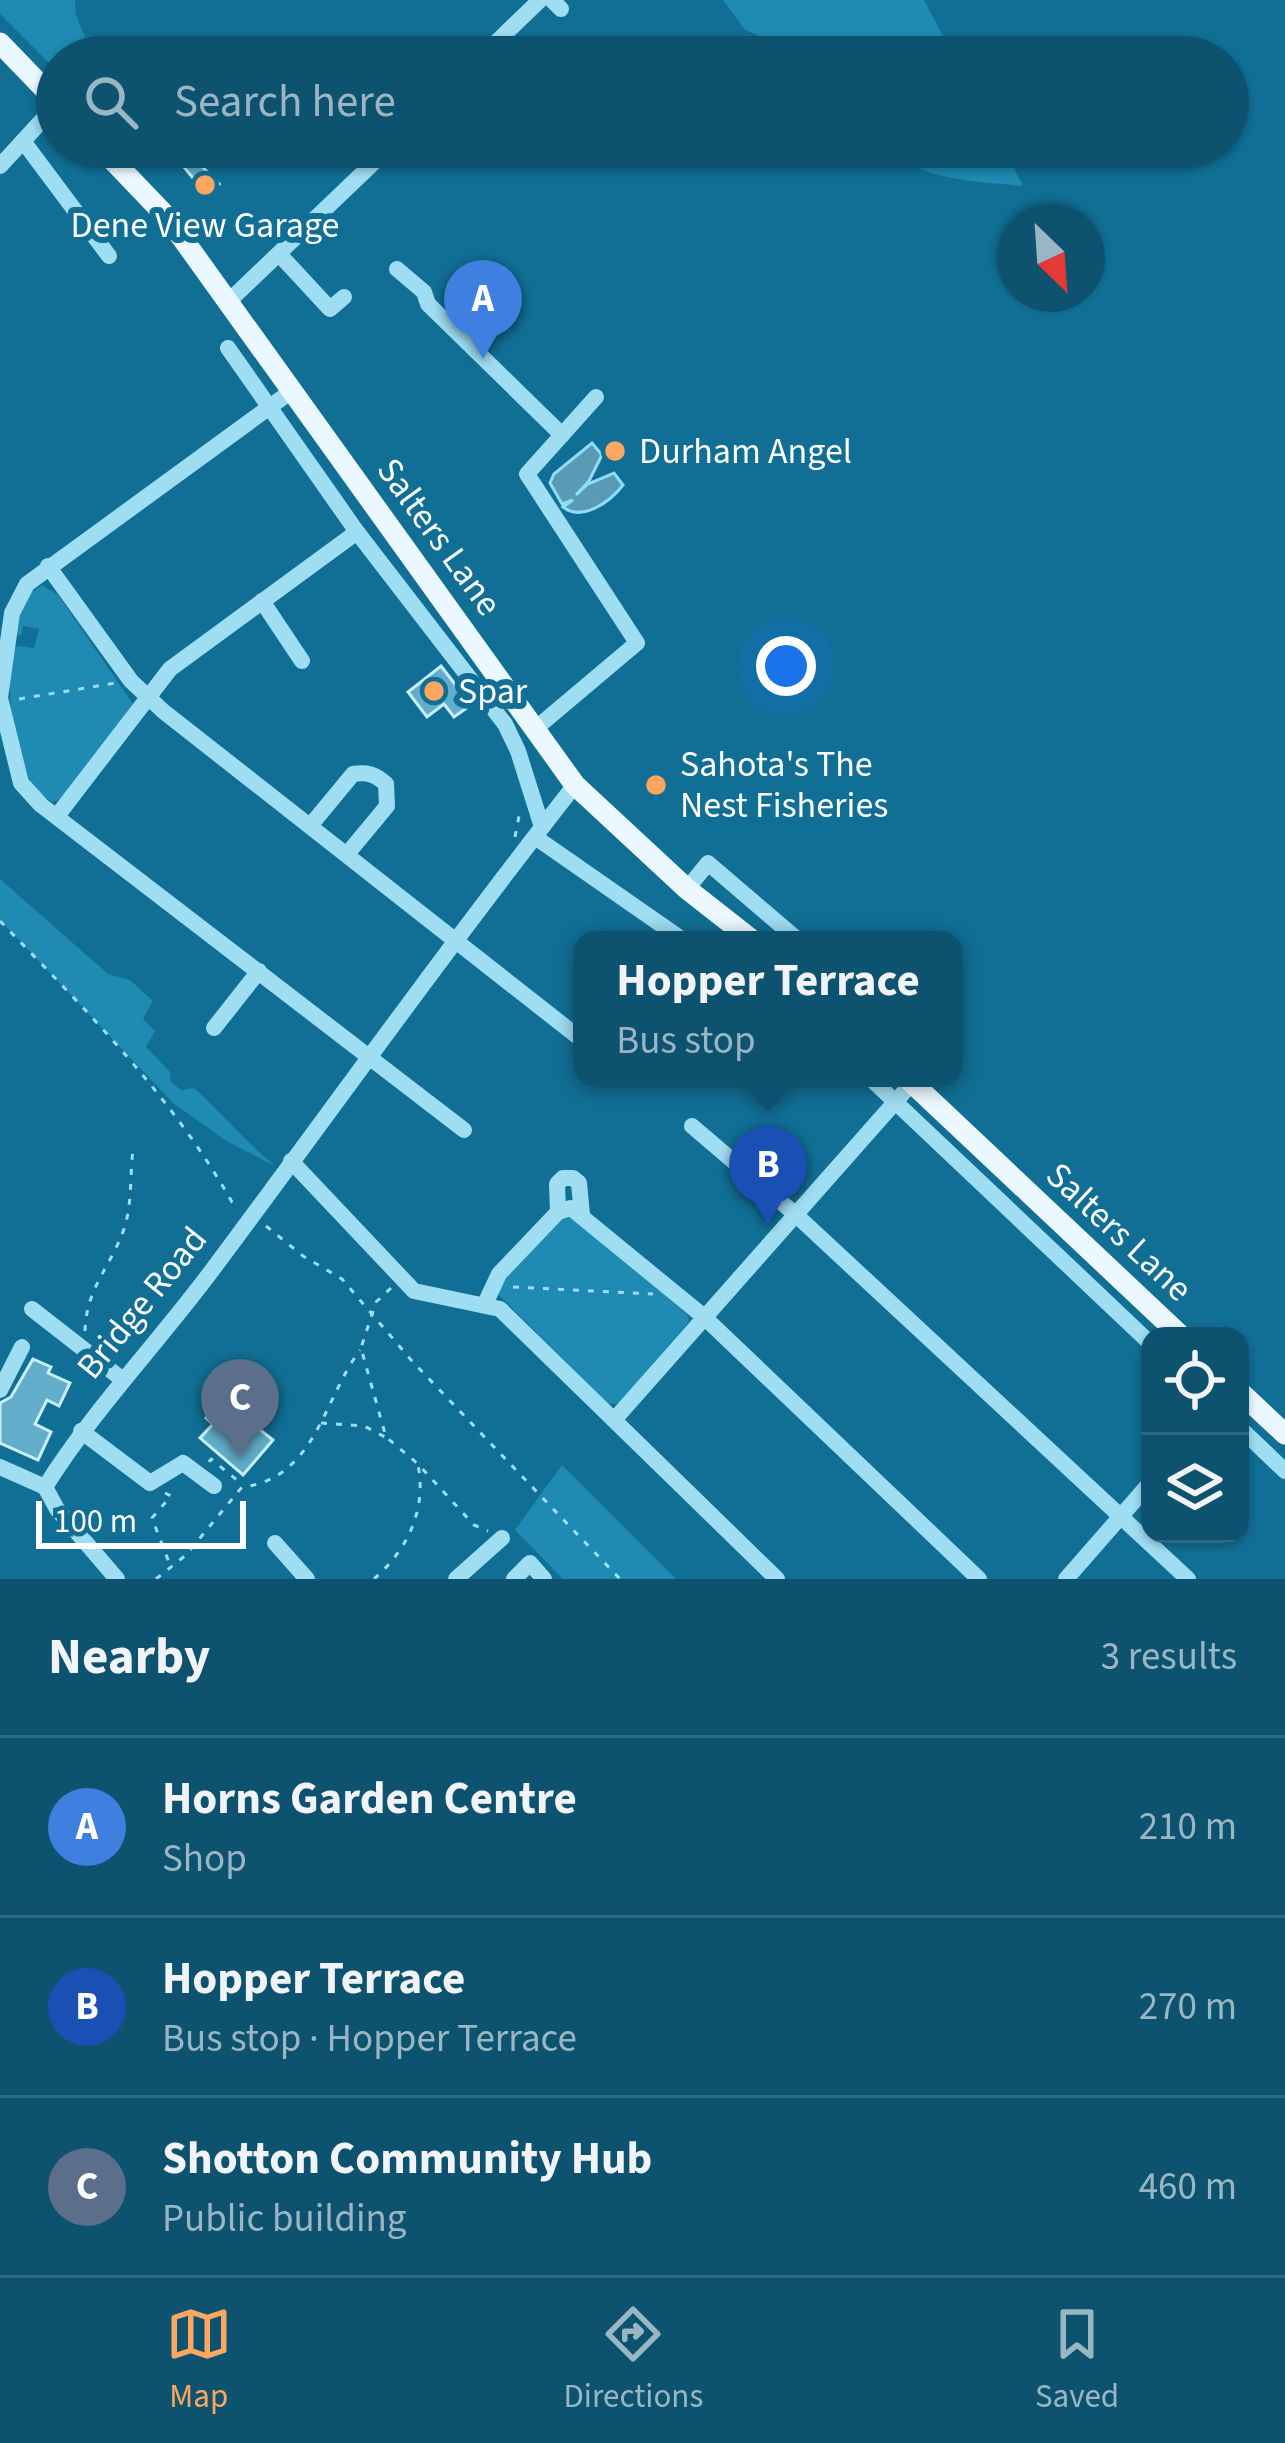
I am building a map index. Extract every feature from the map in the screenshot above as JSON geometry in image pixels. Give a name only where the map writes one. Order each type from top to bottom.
[{"type":"main road","points":[[0,43],[36,81]]},
{"type":"main road","name":"Salters Lane","points":[[120,168],[167,217],[229,301],[575,785],[686,889],[740,931]]},
{"type":"main road","name":"Salters Lane","points":[[916,1087],[1171,1327]]},
{"type":"main road","points":[[1249,1400],[1285,1434]]},
{"type":"street","points":[[503,36],[539,0]]},
{"type":"street","points":[[0,166],[36,126]]},
{"type":"street","points":[[23,141],[36,158]]},
{"type":"street","points":[[43,168],[109,256]]},
{"type":"street","points":[[229,301],[369,168]]},
{"type":"street","points":[[280,255],[330,309],[344,297]]},
{"type":"street","points":[[397,268],[562,435]]},
{"type":"street","points":[[228,348],[357,532],[505,724],[533,800],[538,832],[671,931]]},
{"type":"street","points":[[293,390],[27,584],[12,613],[4,648],[1,702],[21,783],[57,816],[464,1130]]},
{"type":"street","points":[[535,729],[637,644],[527,474],[596,397]]},
{"type":"street","points":[[57,816],[170,669],[357,532]]},
{"type":"street","points":[[48,566],[129,678],[573,1033]]},
{"type":"street","points":[[262,601],[302,661]]},
{"type":"street","points":[[310,826],[353,774],[371,773],[379,778],[386,784],[386,806],[348,853]]},
{"type":"street","name":"Bridge Road","points":[[45,1487],[81,1431],[185,1306],[575,785]]},
{"type":"street","points":[[686,889],[708,863],[787,931]]},
{"type":"street","points":[[214,1028],[259,970]]},
{"type":"street","points":[[879,1087],[1141,1334]]},
{"type":"street","points":[[614,1420],[905,1087]]},
{"type":"street","points":[[692,1126],[795,1214],[1188,1579]]},
{"type":"street","points":[[291,1161],[414,1291],[488,1295],[776,1579]]},
{"type":"street","points":[[558,1212],[557,1184],[573,1178],[579,1183],[582,1215]]},
{"type":"street","points":[[488,1295],[558,1212],[571,1208],[704,1316],[980,1579]]},
{"type":"street","points":[[32,1309],[123,1380]]},
{"type":"street","points":[[0,1390],[22,1347]]},
{"type":"street","points":[[81,1431],[150,1484],[183,1463],[214,1486]]},
{"type":"street","points":[[1247,1435],[1285,1471]]},
{"type":"street","points":[[0,1467],[45,1487],[107,1575]]},
{"type":"street","points":[[1066,1579],[1141,1493]]},
{"type":"street","points":[[456,1579],[502,1538]]},
{"type":"street","points":[[274,1543],[307,1579]]},
{"type":"street","points":[[514,1579],[530,1563],[544,1579]]},
{"type":"path","points":[[1,702],[129,678]]},
{"type":"path","points":[[518,859],[514,841],[520,808],[533,800]]},
{"type":"path","points":[[0,921],[153,1087]]},
{"type":"path","points":[[85,1351],[91,1288],[111,1261],[126,1221],[133,1149]]},
{"type":"path","points":[[156,1579],[186,1556],[242,1486],[268,1483],[292,1468],[361,1348],[376,1302],[400,1279]]},
{"type":"path","points":[[488,1295],[679,1296]]},
{"type":"path","points":[[373,1315],[620,1579]]},
{"type":"path","points":[[361,1348],[386,1437]]},
{"type":"path","points":[[321,1423],[364,1426],[386,1437],[418,1463],[474,1525],[502,1538]]},
{"type":"path","points":[[374,1579],[401,1551],[418,1513],[418,1463]]},
{"type":"path","points":[[158,1481],[171,1496],[152,1518],[170,1567]]},
{"type":"shaded area","points":[[0,0],[75,0],[84,36],[36,36],[36,50],[0,14]]},
{"type":"shaded area","points":[[723,0],[924,0],[943,36],[759,36],[745,30]]},
{"type":"shaded area","points":[[918,168],[1014,168],[1023,186],[971,181]]},
{"type":"shaded area","points":[[592,443],[602,455],[576,495],[614,473],[623,485],[595,508],[570,511],[563,507],[573,500],[562,504],[550,483],[554,474]]},
{"type":"shaded area","points":[[42,585],[58,595],[133,704],[63,798],[53,802],[28,777],[20,757],[10,689],[9,651],[18,646],[34,648],[39,629],[23,626],[21,636],[14,633],[26,596]]},
{"type":"shaded area","points":[[0,879],[108,974],[130,980],[153,1001],[143,1019],[155,1031],[146,1047],[170,1072],[171,1082],[181,1090],[194,1088],[275,1166],[228,1142],[173,1103],[0,920]]},
{"type":"shaded area","points":[[573,1217],[688,1315],[689,1322],[619,1403],[609,1404],[498,1294],[505,1280],[560,1220]]},
{"type":"shaded area","points":[[562,1465],[676,1579],[563,1579],[515,1530]]},
{"type":"building","points":[[185,168],[203,168],[219,184],[207,195]]},
{"type":"building","name":"Spar","points":[[441,666],[471,705],[454,717],[444,704],[427,717],[408,692]]},
{"type":"building","points":[[33,1359],[70,1383],[59,1406],[47,1400],[35,1424],[51,1432],[38,1460],[0,1443],[0,1403],[11,1397]]},
{"type":"building","points":[[215,1407],[246,1434],[254,1425],[273,1440],[243,1475],[200,1438],[213,1424],[206,1418]]},
{"type":"place","name":"Dene View Garage","points":[[205,185]]},
{"type":"place","name":"Horns Garden Centre","points":[[483,359]]},
{"type":"place","name":"Durham Angel","points":[[615,451]]},
{"type":"place","name":"Spar","points":[[434,691]]},
{"type":"place","name":"Sahota's The Nest Fisheries","points":[[656,785]]},
{"type":"place","name":"Hopper Terrace","points":[[768,1225]]},
{"type":"place","name":"Shotton Community Hub","points":[[240,1458]]}]
